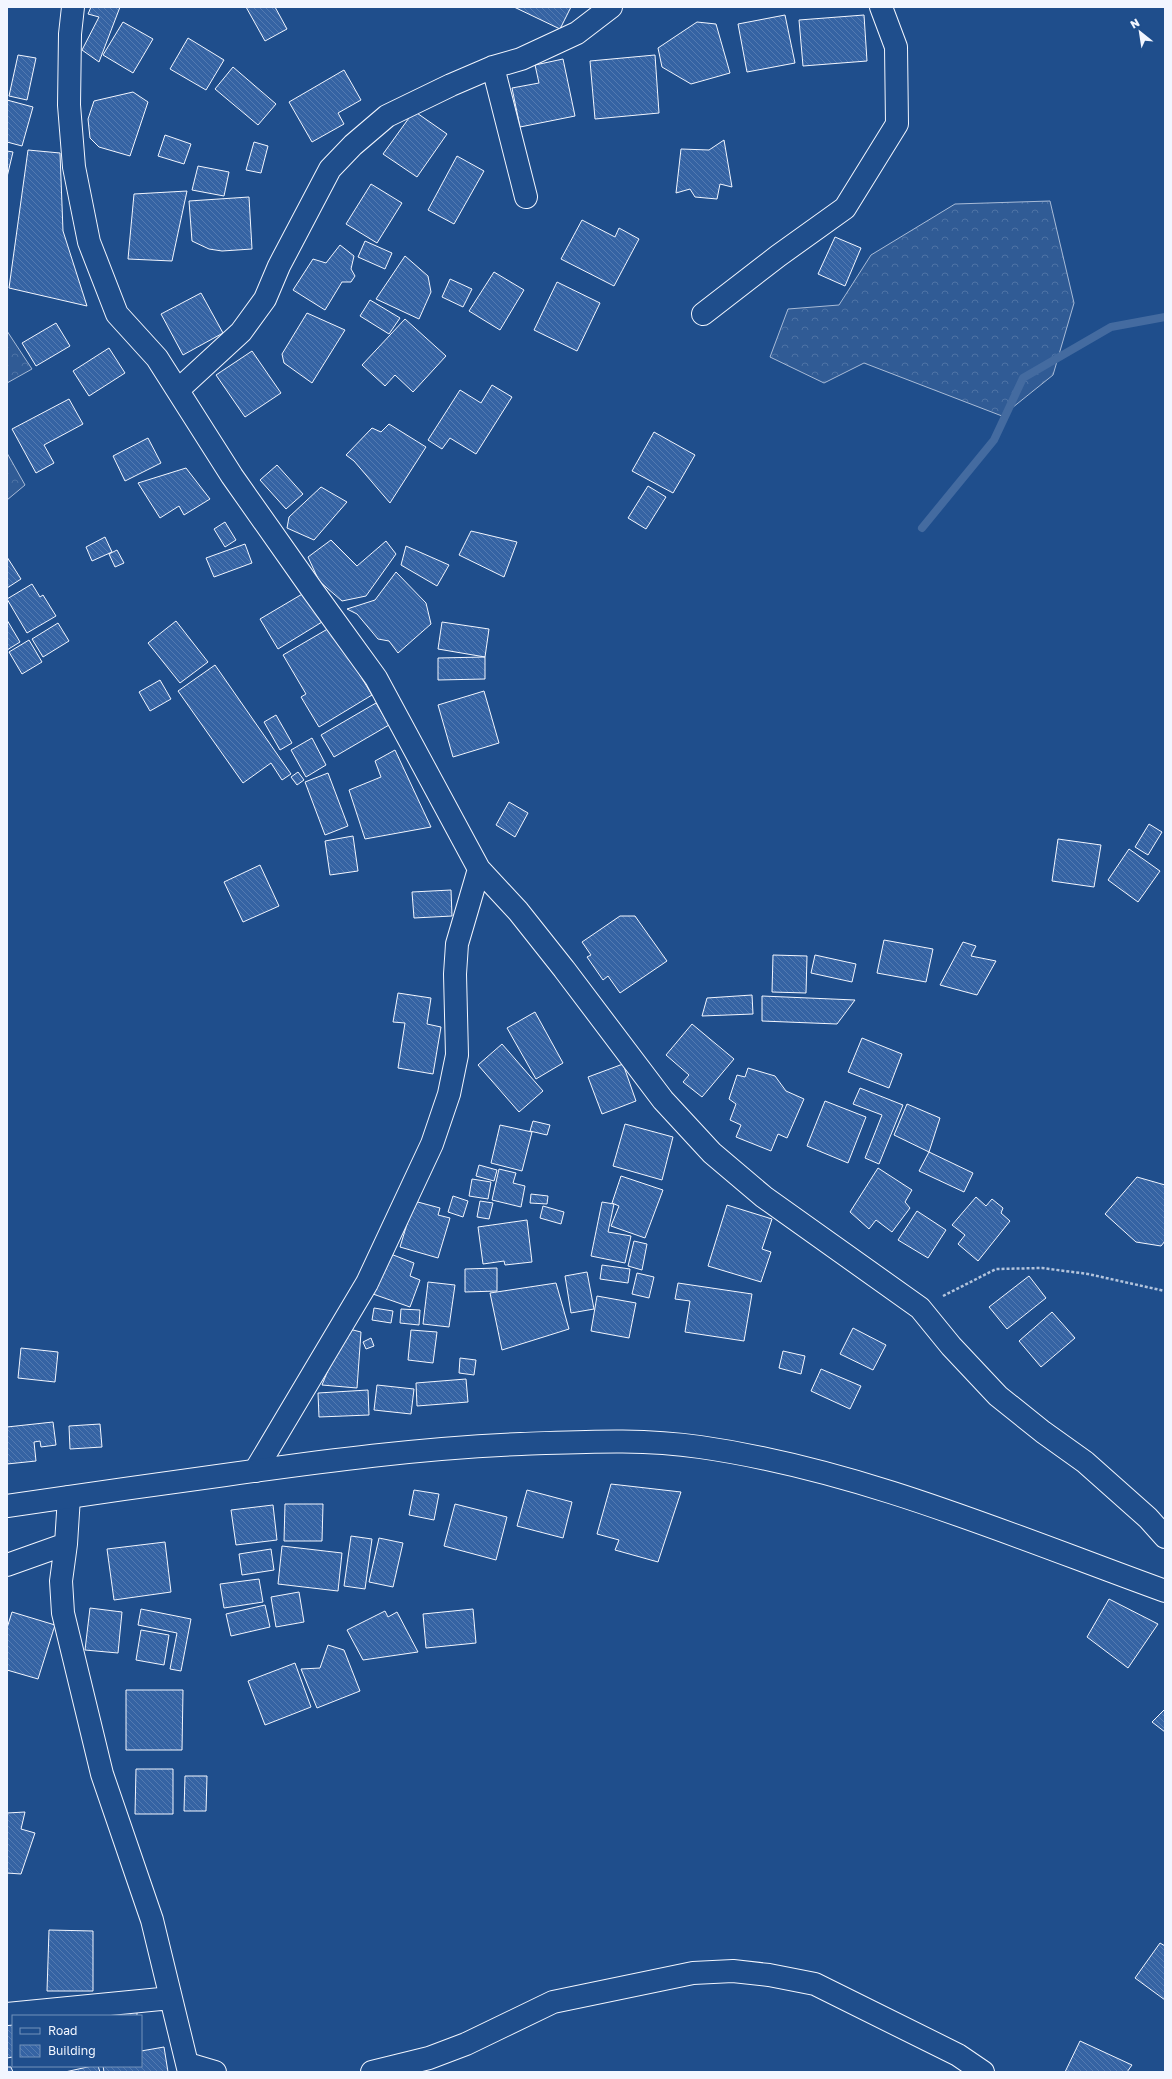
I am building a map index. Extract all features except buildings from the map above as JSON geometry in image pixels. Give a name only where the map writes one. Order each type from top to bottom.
[{"type":"main road","points":[[73,7],[70,34],[69,105],[74,167],[89,242],[117,314],[157,358],[232,476],[312,591],[376,678],[479,869],[518,911],[663,1100],[712,1153],[764,1197],[920,1308],[951,1346],[998,1396],[1043,1432],[1085,1462],[1148,1518],[1165,1537]]},
{"type":"main road","points":[[178,390],[241,332],[265,299],[279,266],[330,169],[353,145],[387,116],[493,67],[521,59],[577,33],[611,7]]},
{"type":"main road","points":[[703,314],[778,256],[845,208],[897,124],[896,47],[881,7]]},
{"type":"main road","points":[[493,67],[526,197]]},
{"type":"main road","points":[[255,1471],[367,1283],[432,1144],[449,1094],[457,1055],[455,974],[457,944],[479,869]]},
{"type":"main road","points":[[7,1506],[319,1461],[459,1447],[626,1440],[697,1446],[776,1460],[849,1479],[942,1510],[1165,1592]]},
{"type":"main road","points":[[69,1497],[66,1544],[61,1581],[63,1613],[85,1710],[102,1774],[152,1920],[188,2068],[215,2072]]},
{"type":"main road","points":[[7,1565],[66,1544]]},
{"type":"main road","points":[[372,2072],[428,2058],[466,2044],[553,2002],[693,1973],[733,1971],[769,1975],[815,1984],[958,2055],[983,2072]]},
{"type":"main road","points":[[7,2014],[171,1998]]},
{"type":"path","points":[[920,1308],[996,1269],[1042,1268],[1088,1274],[1165,1291]]},
{"type":"green space","points":[[1050,201],[1074,303],[1053,375],[1002,416],[864,363],[824,383],[770,357],[788,309],[839,305],[871,255],[955,204]]},
{"type":"green space","points":[[7,331],[32,369],[7,383]]},
{"type":"green space","points":[[7,453],[25,485],[7,500]]},
{"type":"waterway","points":[[922,528],[994,440],[1023,378],[1111,327],[1165,317]]}]
